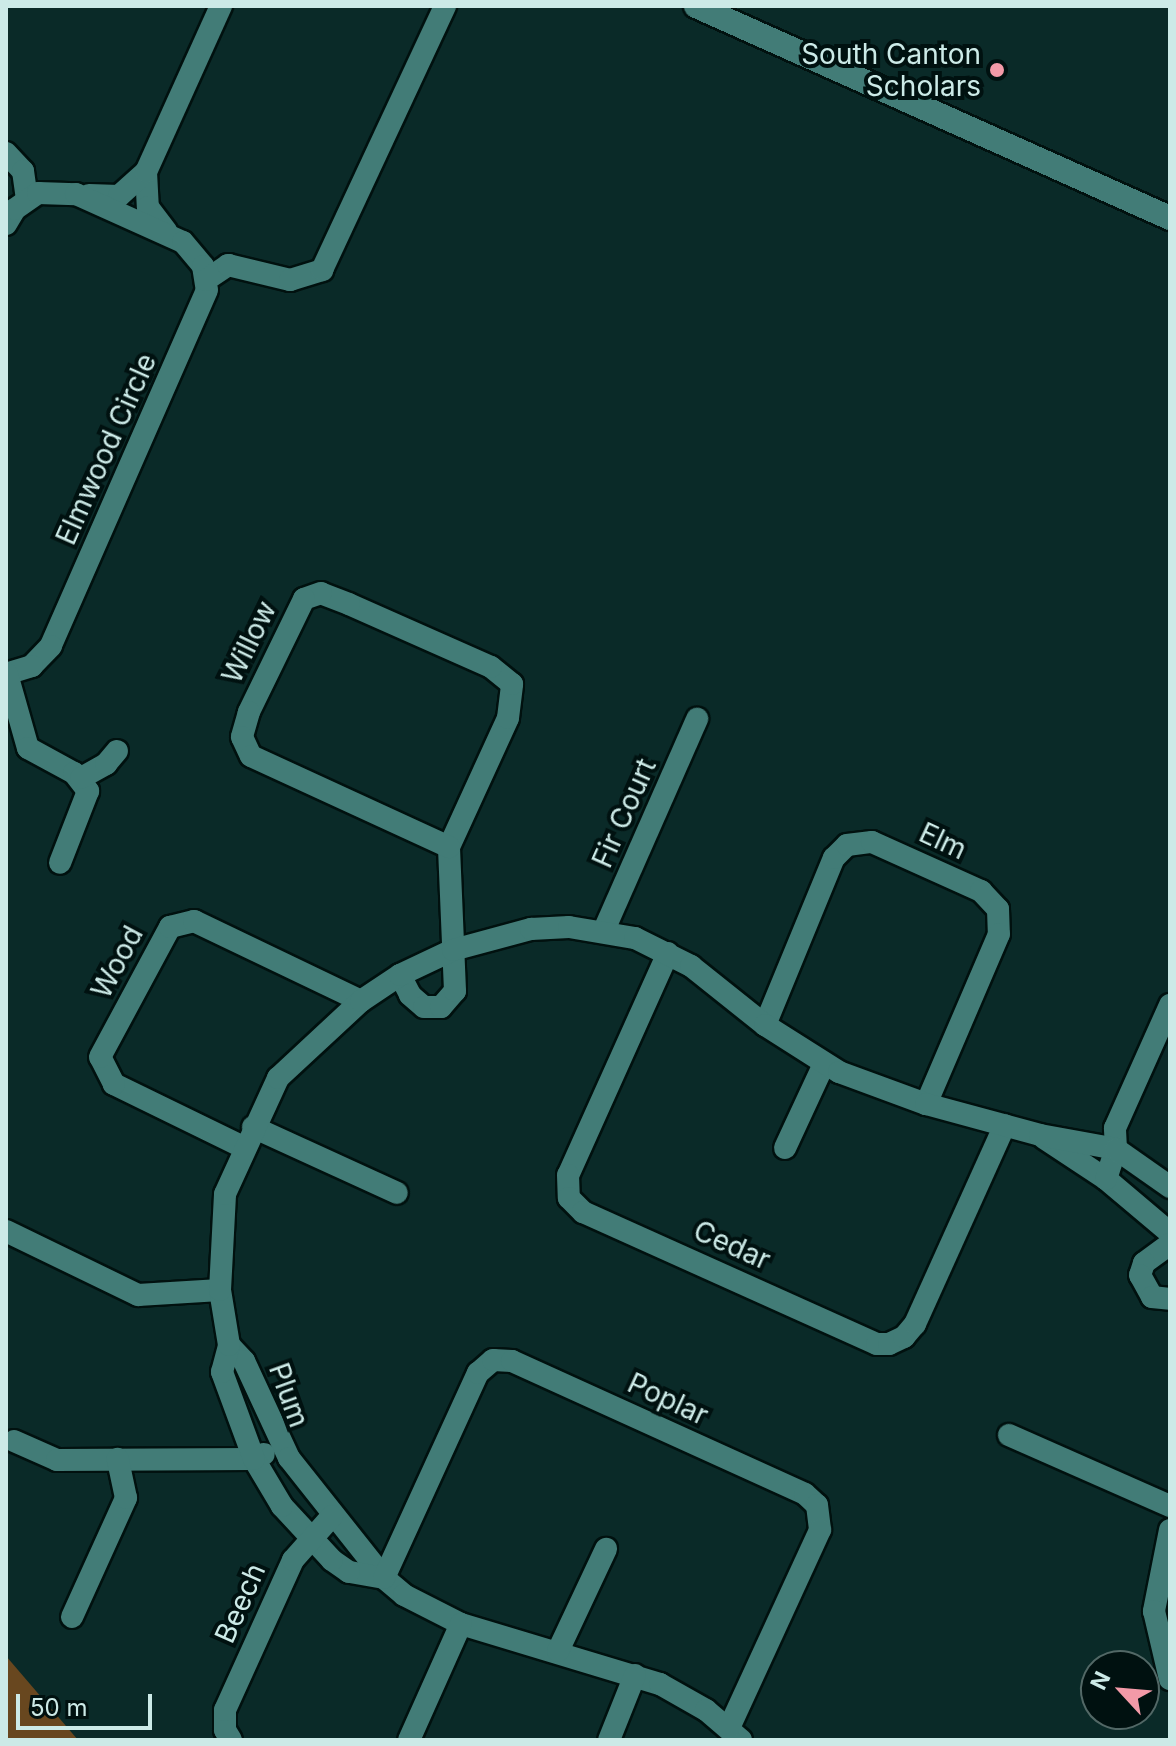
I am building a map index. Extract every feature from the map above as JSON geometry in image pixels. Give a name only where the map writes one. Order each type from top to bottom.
[{"type":"main road","points":[[696,6],[1170,218]]},
{"type":"street","points":[[6,224],[27,199],[47,191],[119,196],[146,172],[221,6]]},
{"type":"street","points":[[76,194],[170,235],[194,251],[206,280],[228,265],[290,280],[322,270],[445,6]]},
{"type":"street","points":[[6,153],[23,171],[27,199]]},
{"type":"street","points":[[146,172],[148,207],[170,235]]},
{"type":"street","name":"Elmwood Circle","points":[[6,674],[32,666],[51,646],[204,303],[206,280]]},
{"type":"street","name":"Willow","points":[[400,975],[410,995],[424,1007],[441,1007],[455,991],[449,847],[508,718],[512,684],[491,667],[349,604],[321,593],[304,599],[249,712],[242,737],[251,756],[449,847]]},
{"type":"street","points":[[6,674],[28,748],[81,778],[87,802],[60,863]]},
{"type":"street","name":"Fir Court","points":[[604,930],[697,719]]},
{"type":"street","points":[[81,778],[106,764],[117,751]]},
{"type":"street","name":"Elm","points":[[765,1025],[831,865],[847,845],[872,842],[981,891],[998,909],[999,934],[926,1104]]},
{"type":"street","name":"Wood","points":[[248,1137],[114,1084],[100,1057],[170,927],[194,921],[361,1001]]},
{"type":"street","points":[[384,1578],[349,1572],[310,1539],[254,1459],[222,1372],[229,1345],[220,1290],[225,1194],[248,1137],[278,1078],[361,1001],[400,975],[453,950],[531,929],[604,930],[668,953],[712,980],[765,1025],[824,1064],[926,1104],[1040,1135],[1116,1149],[1170,1187]]},
{"type":"street","name":"Cedar","points":[[668,953],[568,1175],[569,1198],[583,1212],[877,1344],[889,1344],[915,1324],[1005,1125]]},
{"type":"street","points":[[1106,1179],[1116,1149],[1115,1128],[1170,1005]]},
{"type":"street","points":[[785,1148],[824,1064]]},
{"type":"street","points":[[1040,1135],[1106,1179],[1170,1233]]},
{"type":"street","points":[[248,1137],[397,1193]]},
{"type":"street","points":[[6,1231],[138,1295],[220,1290]]},
{"type":"street","points":[[1170,1244],[1151,1256],[1140,1275],[1152,1297],[1170,1299]]},
{"type":"street","name":"Plum","points":[[229,1345],[244,1361],[281,1445],[254,1459]]},
{"type":"street","name":"Poplar","points":[[384,1578],[478,1373],[493,1360],[512,1361],[805,1494],[817,1505],[820,1530],[735,1734]]},
{"type":"street","points":[[1009,1435],[1170,1506]]},
{"type":"street","points":[[14,1441],[57,1460],[254,1459]]},
{"type":"street","points":[[281,1445],[332,1516],[384,1578],[421,1606],[461,1624],[635,1675],[687,1698],[735,1734]]},
{"type":"street","points":[[72,1617],[126,1498],[118,1459]]},
{"type":"street","name":"Beech","points":[[231,1740],[225,1730],[225,1710],[293,1560],[332,1516]]},
{"type":"street","points":[[1170,1530],[1154,1611],[1170,1679]]},
{"type":"street","points":[[558,1651],[606,1549]]},
{"type":"street","points":[[409,1740],[461,1624]]},
{"type":"street","points":[[609,1740],[635,1675]]},
{"type":"shaded area","points":[[6,1656],[78,1740],[6,1740]]},
{"type":"place","name":"South Canton Scholars","points":[[997,70]]}]
